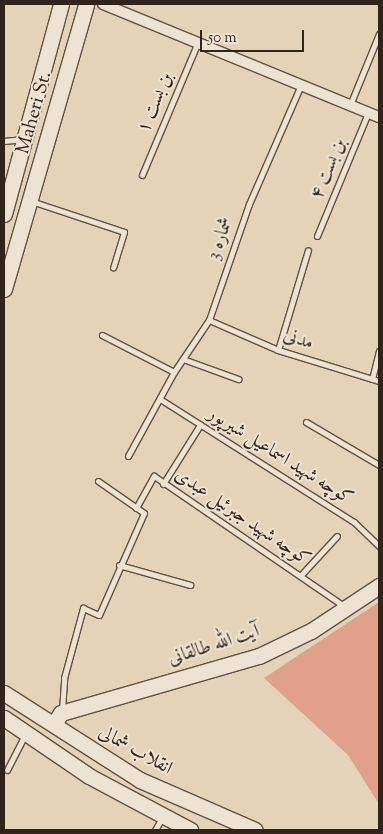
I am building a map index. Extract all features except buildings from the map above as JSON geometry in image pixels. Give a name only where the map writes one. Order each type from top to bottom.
[{"type":"street","name":"Maheri St.","points":[[4,214],[61,4]]},
{"type":"street","name":"Maheri St.","points":[[4,289],[86,4]]},
{"type":"street","points":[[103,4],[379,117]]},
{"type":"street","name":"آیت الله طالقانی","points":[[58,718],[258,656],[348,609],[379,586]]},
{"type":"street","name":"انقلاب شمالی","points":[[4,693],[58,718],[140,780],[255,830]]},
{"type":"street","points":[[4,718],[159,824],[190,830]]},
{"type":"lane","points":[[350,105],[379,34]]},
{"type":"lane","name":"بن بست ۱","points":[[142,175],[198,42]]},
{"type":"lane","name":"شماره 3","points":[[128,456],[174,372],[209,320],[249,204],[301,84]]},
{"type":"lane","name":"بن بست ۴","points":[[317,236],[368,113]]},
{"type":"lane","points":[[4,140],[24,139]]},
{"type":"lane","points":[[30,201],[124,232],[112,267]]},
{"type":"lane","points":[[278,350],[308,250]]},
{"type":"lane","name":"مدنی","points":[[209,320],[278,350],[379,381]]},
{"type":"lane","points":[[102,335],[174,372]]},
{"type":"lane","points":[[372,379],[379,351]]},
{"type":"lane","points":[[183,359],[238,379]]},
{"type":"lane","name":"کوچه شهید اسماعیل شیرپور","points":[[160,399],[354,522],[379,546]]},
{"type":"lane","points":[[306,422],[379,465]]},
{"type":"lane","points":[[163,484],[200,425]]},
{"type":"lane","name":"کوچه شهید جبرئیل عبدی","points":[[136,508],[154,476],[163,484],[301,575],[348,609]]},
{"type":"lane","points":[[58,718],[64,678],[83,608],[99,615],[119,565],[144,514],[98,481]]},
{"type":"lane","points":[[301,575],[337,536]]},
{"type":"lane","points":[[119,565],[190,585]]},
{"type":"lane","points":[[7,770],[26,733]]}]
